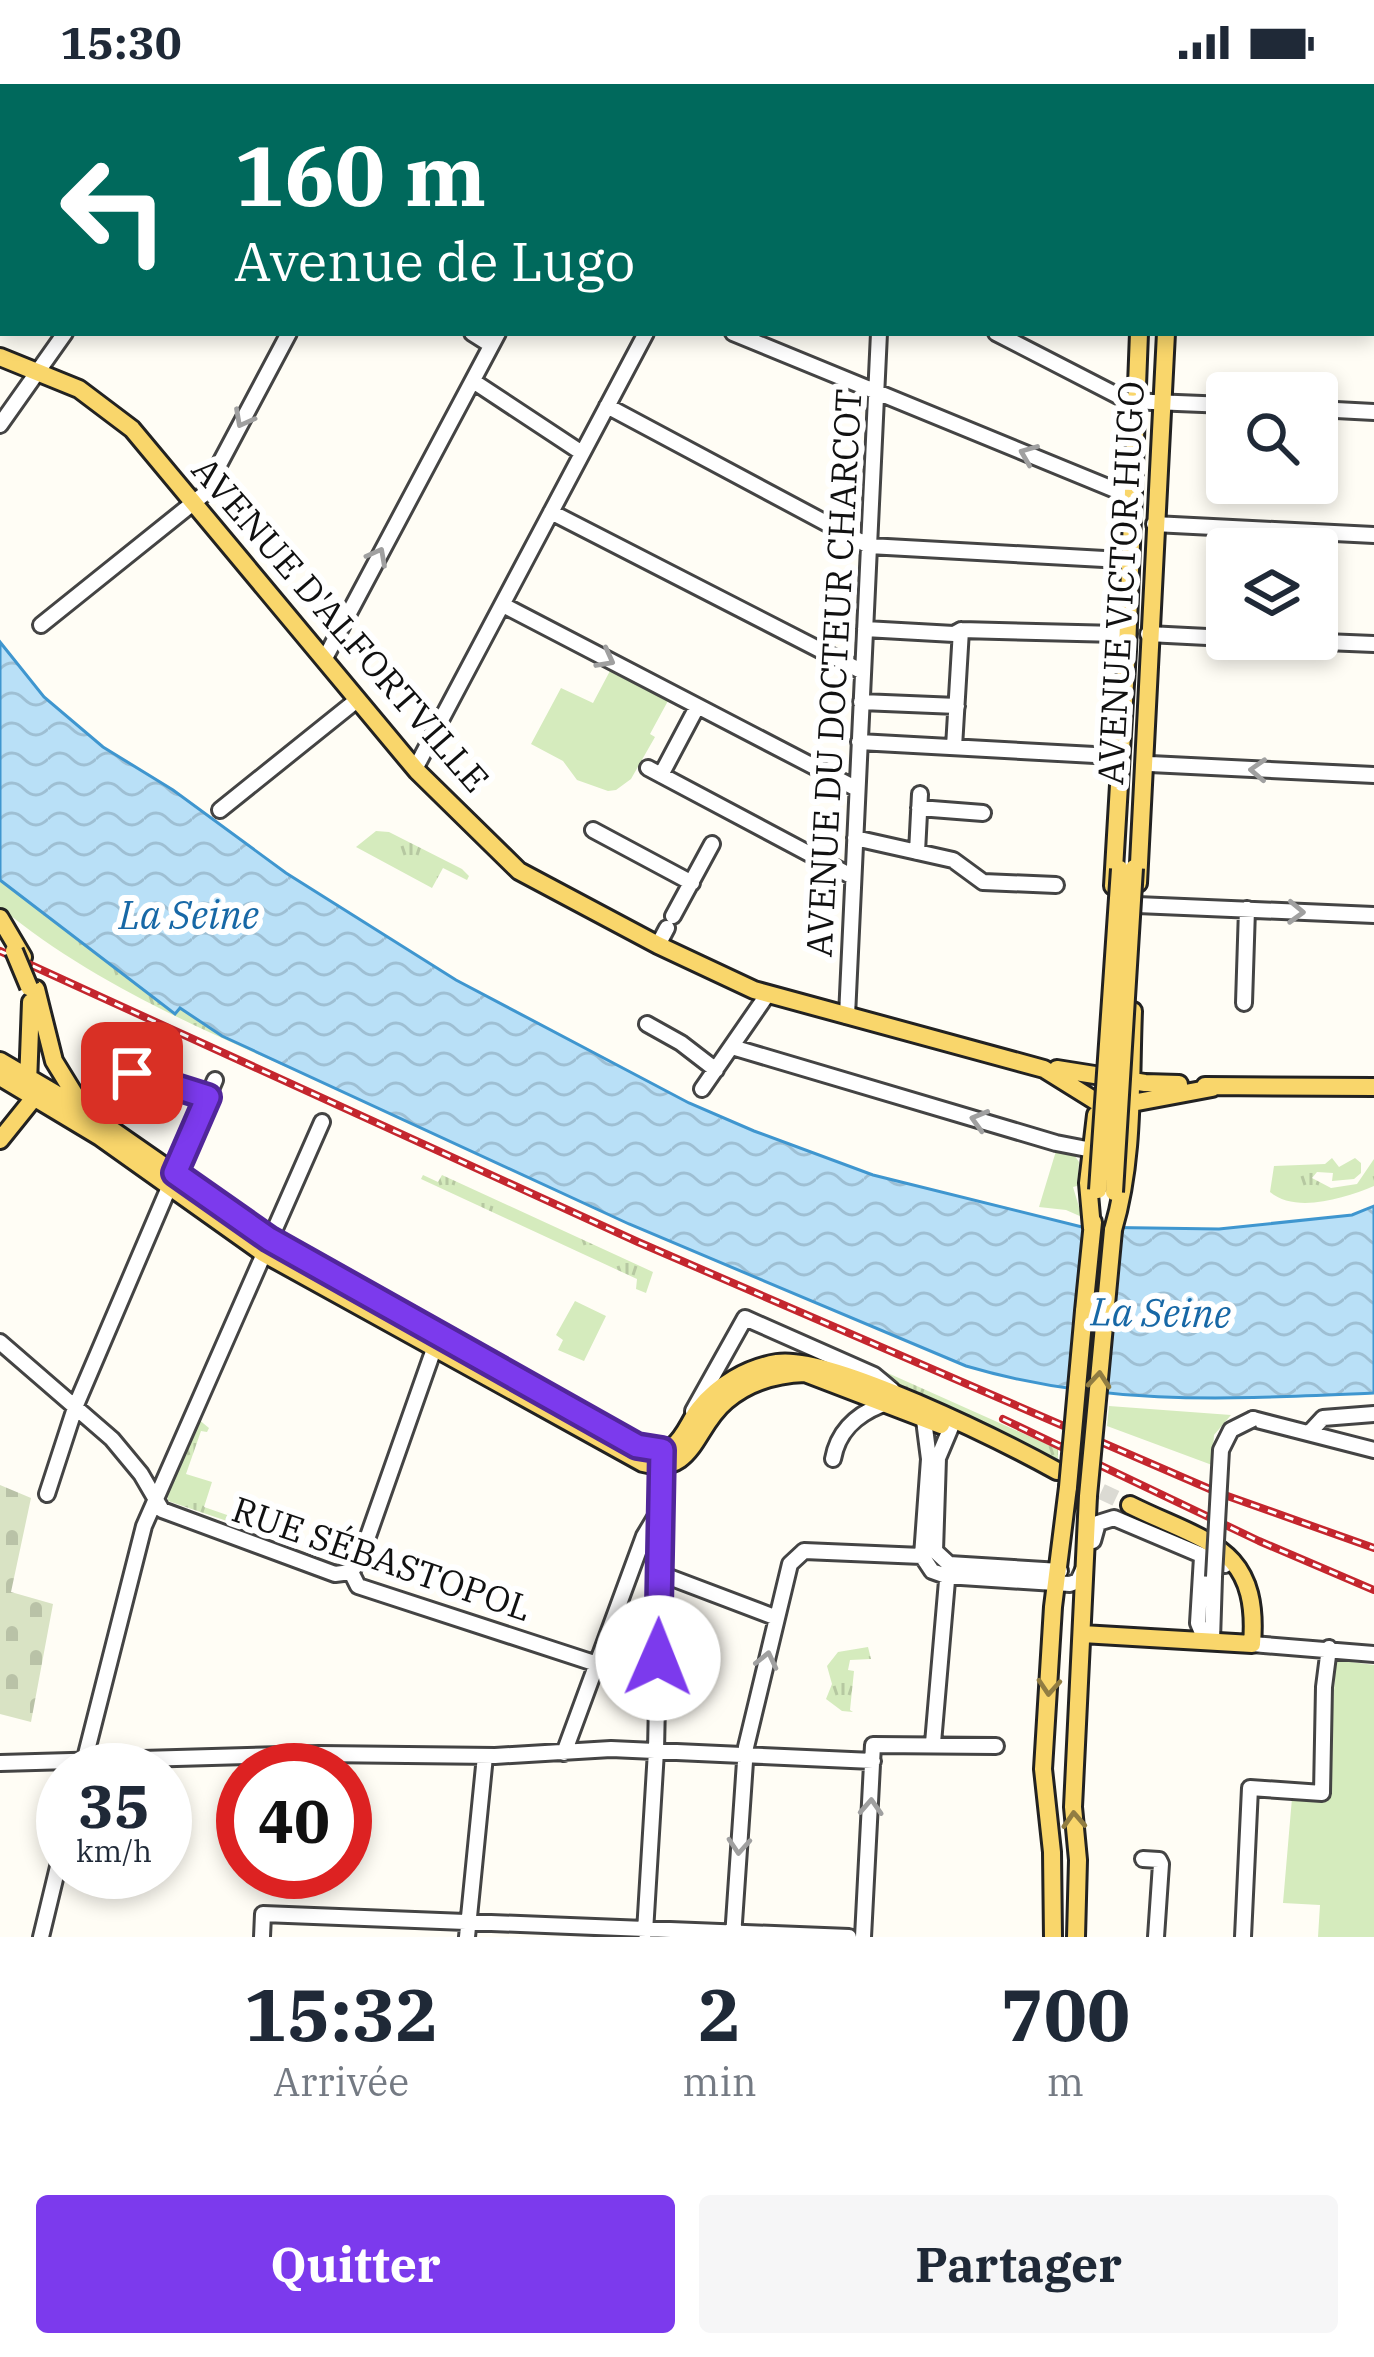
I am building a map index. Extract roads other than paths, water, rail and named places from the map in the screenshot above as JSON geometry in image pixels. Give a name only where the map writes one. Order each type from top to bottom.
[{"type":"main road","name":"AVENUE VICTOR HUGO","points":[[1092,1228],[1088,1189],[1107,1011],[1139,336]]},
{"type":"main road","name":"AVENUE VICTOR HUGO","points":[[1113,1230],[1123,1193],[1132,1103],[1148,634],[1166,336]]},
{"type":"main road","name":"AVENUE D'ALFORTVILLE","points":[[0,357],[79,389],[132,429],[415,769],[519,871],[658,945],[767,994],[1044,1070],[1212,1088]]},
{"type":"main road","name":"AVENUE VICTOR HUGO","points":[[1113,1230],[1127,868],[1117,826]]},
{"type":"main road","name":"AVENUE VICTOR HUGO","points":[[1092,1228],[1127,868],[1140,836]]},
{"type":"main road","points":[[0,923],[33,988],[54,1061],[85,1111]]},
{"type":"main road","points":[[33,988],[34,1086]]},
{"type":"main road","points":[[0,1060],[266,1246],[643,1463],[689,1452],[726,1400],[758,1382],[785,1373],[805,1373],[881,1405],[926,1415],[1008,1445],[1058,1471]]},
{"type":"main road","points":[[0,1140],[54,1061]]},
{"type":"main road","name":"AVENUE D'ALFORTVILLE","points":[[1044,1070],[1097,1102],[1132,1103],[1212,1088]]},
{"type":"main road","points":[[0,1077],[34,1086],[85,1111],[172,1179]]},
{"type":"main road","points":[[1212,1088],[1374,1087]]},
{"type":"main road","points":[[1053,1937],[1053,1873],[1043,1769],[1092,1228]]},
{"type":"main road","points":[[1076,1937],[1078,1860],[1072,1807],[1088,1496],[1113,1230]]},
{"type":"main road","points":[[266,1246],[665,1461]]},
{"type":"main road","points":[[665,1461],[699,1409],[731,1380],[781,1362],[815,1364],[900,1398],[926,1415]]},
{"type":"main road","points":[[1083,1629],[1252,1644],[1254,1612],[1237,1562],[1218,1547],[1130,1505]]},
{"type":"street","points":[[0,425],[63,336]]},
{"type":"street","points":[[41,626],[203,495],[287,336]]},
{"type":"street","points":[[415,769],[644,336]]},
{"type":"street","points":[[741,336],[1125,494],[1134,488]]},
{"type":"street","name":"AVENUE DU DOCTEUR CHARCOT","points":[[847,1016],[879,336]]},
{"type":"street","points":[[1002,336],[1120,399],[1206,404]]},
{"type":"street","points":[[324,660],[495,339]]},
{"type":"street","points":[[472,381],[582,453]]},
{"type":"street","points":[[607,406],[869,546],[1122,560],[1131,565]]},
{"type":"street","points":[[1338,411],[1374,412]]},
{"type":"street","points":[[551,512],[863,671]]},
{"type":"street","points":[[1154,524],[1374,535]]},
{"type":"street","points":[[502,605],[857,789]]},
{"type":"street","points":[[865,629],[1118,634],[1128,626]]},
{"type":"street","points":[[954,747],[961,630]]},
{"type":"street","points":[[1148,634],[1206,637]]},
{"type":"street","points":[[1338,643],[1374,644]]},
{"type":"street","points":[[220,810],[356,700]]},
{"type":"street","points":[[861,702],[957,706]]},
{"type":"street","points":[[697,707],[654,771],[853,877]]},
{"type":"street","points":[[859,742],[1120,760]]},
{"type":"street","points":[[1144,760],[1150,764],[1374,775]]},
{"type":"street","points":[[917,852],[919,801],[983,813]]},
{"type":"street","points":[[593,830],[692,883]]},
{"type":"street","points":[[855,838],[952,860],[983,882],[1056,885]]},
{"type":"street","points":[[658,945],[712,844]]},
{"type":"street","points":[[1137,905],[1374,915]]},
{"type":"street","points":[[1244,1003],[1247,909]]},
{"type":"street","points":[[702,1089],[767,994]]},
{"type":"street","points":[[646,1024],[716,1070]]},
{"type":"street","points":[[732,1047],[1092,1150]]},
{"type":"street","points":[[94,1061],[208,1097]]},
{"type":"street","points":[[47,1494],[76,1405],[215,1081]]},
{"type":"street","points":[[89,1743],[144,1526],[322,1122]]},
{"type":"street","points":[[684,1434],[699,1395],[745,1318],[874,1375],[900,1398]]},
{"type":"street","points":[[0,1342],[112,1439],[155,1498]]},
{"type":"street","points":[[352,1572],[435,1346]]},
{"type":"street","points":[[855,1393],[857,1414]]},
{"type":"street","points":[[832,1460],[857,1414],[881,1405]]},
{"type":"street","points":[[1311,1431],[1323,1418],[1374,1414]]},
{"type":"street","points":[[926,1415],[929,1459],[922,1556],[932,1571],[1078,1581],[1085,1566]]},
{"type":"street","points":[[1208,1640],[1221,1450],[1231,1430],[1253,1419],[1374,1450]]},
{"type":"street","points":[[932,1743],[948,1570],[933,1545],[938,1458],[953,1424]]},
{"type":"street","points":[[645,1933],[660,1751],[659,1511],[665,1461]]},
{"type":"street","name":"RUE SÉBASTOPOL","points":[[155,1498],[172,1516],[335,1574],[352,1572],[358,1586],[597,1664]]},
{"type":"street","points":[[564,1753],[644,1536],[659,1511]]},
{"type":"street","points":[[1083,1629],[1090,1615],[1094,1533],[1100,1521],[1112,1517],[1241,1571]]},
{"type":"street","points":[[734,1935],[745,1756],[790,1564],[804,1551],[922,1556]]},
{"type":"street","points":[[1202,1557],[1198,1623],[1208,1640]]},
{"type":"street","points":[[659,1577],[777,1618]]},
{"type":"street","points":[[1252,1644],[1374,1654]]},
{"type":"street","points":[[1243,1937],[1250,1788],[1322,1793],[1322,1714],[1329,1648]]},
{"type":"street","points":[[863,1937],[873,1744],[996,1746]]},
{"type":"street","points":[[192,1760],[320,1754],[660,1751],[873,1761]]},
{"type":"street","points":[[468,1929],[484,1756]]},
{"type":"street","points":[[0,1763],[36,1764]]},
{"type":"street","points":[[1143,1859],[1161,1864],[1156,1937]]},
{"type":"street","points":[[40,1937],[50,1899]]},
{"type":"street","points":[[262,1937],[263,1914],[468,1929],[848,1937]]},
{"type":"water","name":"La Seine","points":[[0,642],[44,697],[103,747],[173,790],[286,873],[456,980],[689,1103],[754,1131],[873,1175],[1082,1227],[1219,1229],[1352,1215],[1374,1206],[1374,1393],[1219,1398],[1118,1394],[966,1366],[629,1224],[222,1036],[180,1008],[175,1014],[0,880]]},
{"type":"tunnel","points":[[1058,1471],[1130,1505]]},
{"type":"railway","points":[[0,951],[638,1242],[1219,1493],[1374,1548]]},
{"type":"railway","points":[[1003,1419],[1259,1541],[1374,1590]]}]
